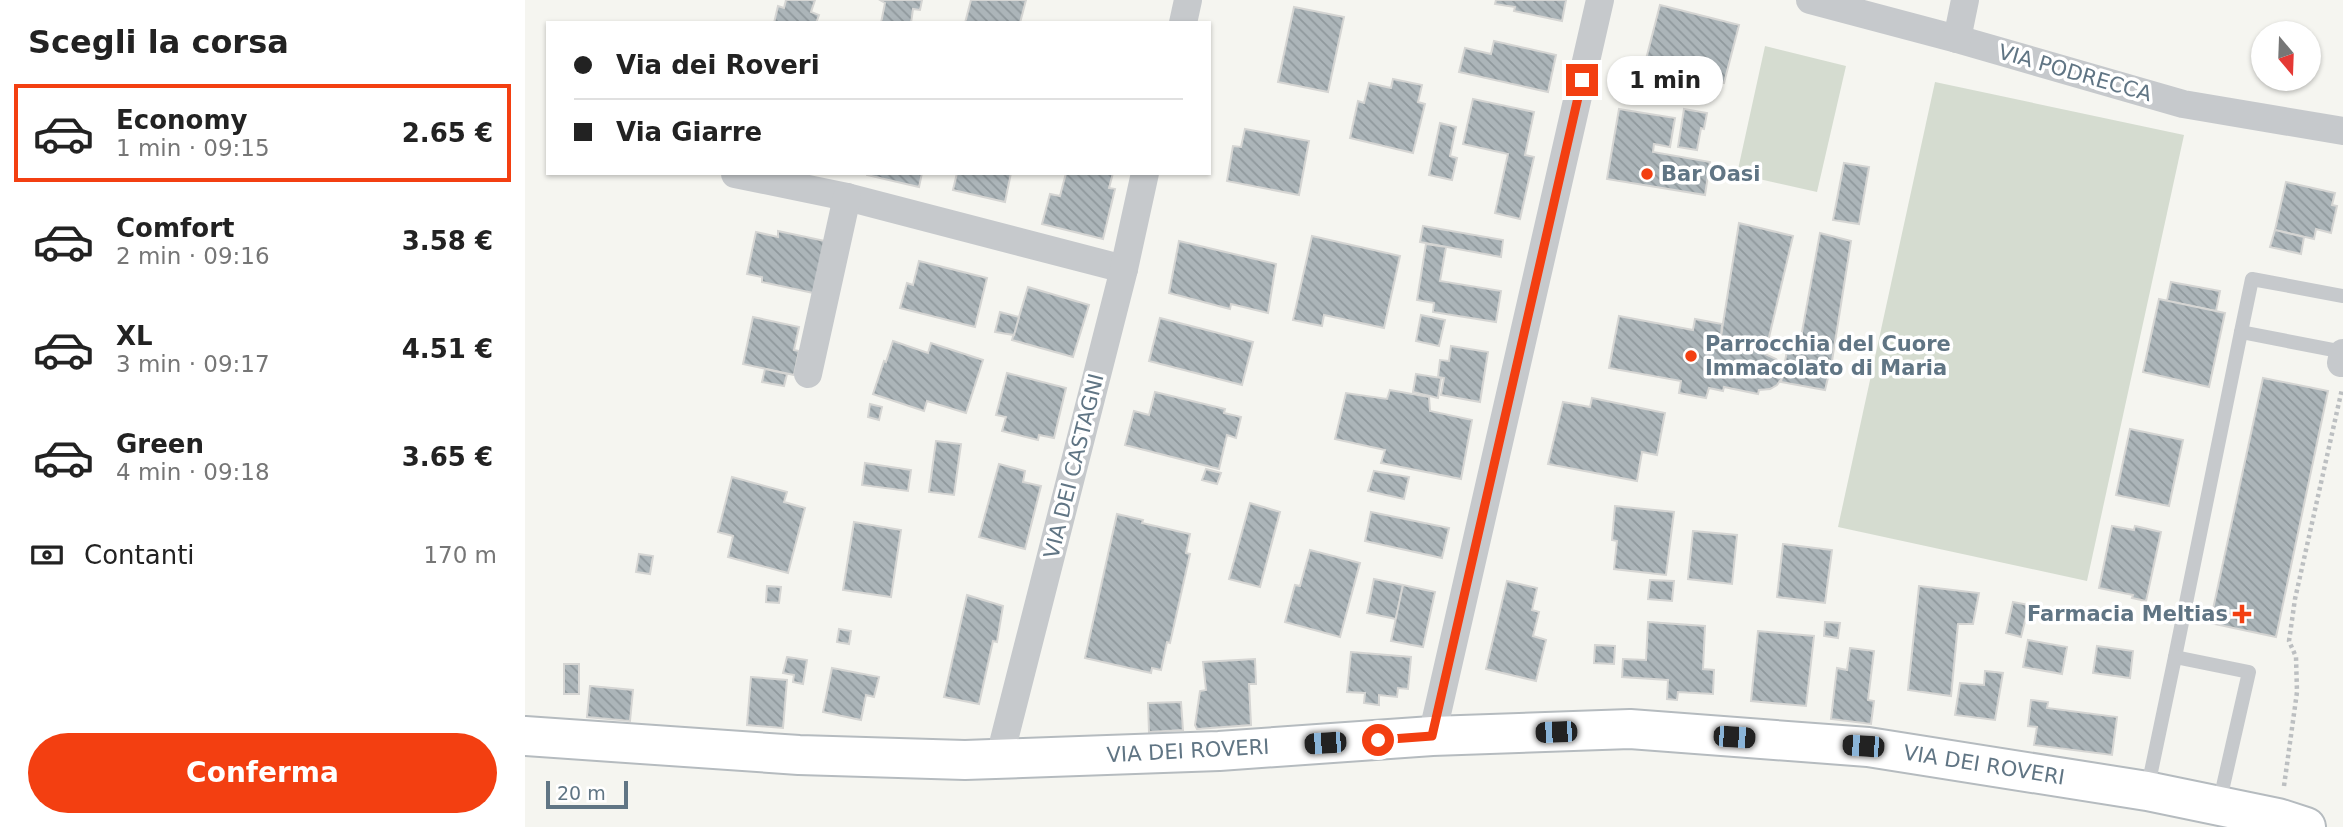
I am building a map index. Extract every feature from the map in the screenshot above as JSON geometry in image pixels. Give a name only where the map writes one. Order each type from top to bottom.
[{"type":"street","points":[[1183,21],[1188,0]]},
{"type":"street","points":[[1432,736],[1600,0]]},
{"type":"street","name":"VIA PODRECCA","points":[[1810,0],[2183,104],[2343,131]]},
{"type":"street","points":[[1957,39],[1965,0]]},
{"type":"street","points":[[740,175],[847,197],[1124,269]]},
{"type":"street","name":"VIA DEI CASTAGNI","points":[[1004,759],[1004,740],[1124,269],[1145,175]]},
{"type":"street","points":[[808,374],[847,197]]},
{"type":"street","points":[[2343,352],[2343,363]]},
{"type":"street","name":"VIA DEI ROVERI","points":[[525,736],[799,755],[1004,759],[1219,751],[1432,736],[1630,730],[1849,745],[2147,791],[2306,827]]},
{"type":"lane","points":[[2147,791],[2252,279],[2343,296]]},
{"type":"lane","points":[[2241,332],[2343,352]]},
{"type":"lane","points":[[2175,657],[2249,672],[2218,806]]},
{"type":"path","points":[[2283,794],[2297,692],[2297,657],[2289,641],[2295,599],[2343,385]]},
{"type":"shaded area","points":[[1765,46],[1846,66],[1817,192],[1737,174]]},
{"type":"shaded area","points":[[1935,82],[2184,135],[2087,581],[1838,527]]},
{"type":"building","points":[[786,0],[815,0],[811,12],[819,15],[817,21],[774,21],[778,6],[784,8]]},
{"type":"building","points":[[880,0],[922,0],[920,10],[913,9],[911,21],[881,21],[885,3]]},
{"type":"building","points":[[971,0],[1026,0],[1021,21],[966,21]]},
{"type":"building","points":[[1496,0],[1566,0],[1562,21],[1514,11],[1515,7],[1495,4]]},
{"type":"building","points":[[1660,5],[1739,25],[1724,83],[1645,63]]},
{"type":"building","points":[[1294,7],[1344,17],[1328,92],[1278,82]]},
{"type":"building","points":[[1494,41],[1556,55],[1548,92],[1459,72],[1465,48],[1491,54]]},
{"type":"building","points":[[1393,79],[1422,85],[1418,102],[1425,104],[1413,153],[1350,138],[1358,101],[1364,103],[1369,83],[1391,88]]},
{"type":"building","points":[[1473,99],[1534,112],[1525,155],[1534,157],[1520,219],[1495,213],[1508,154],[1463,144]]},
{"type":"building","points":[[1619,109],[1675,118],[1670,147],[1654,144],[1653,152],[1710,162],[1705,195],[1607,179]]},
{"type":"building","points":[[1684,109],[1707,113],[1697,150],[1678,147]]},
{"type":"building","points":[[1440,123],[1456,127],[1450,156],[1457,158],[1452,180],[1429,175]]},
{"type":"building","points":[[1245,129],[1309,141],[1299,195],[1227,181],[1233,146],[1241,147]]},
{"type":"building","points":[[1844,163],[1869,167],[1859,224],[1833,220]]},
{"type":"building","points":[[867,175],[922,175],[919,187]]},
{"type":"building","points":[[957,175],[1011,175],[1005,202],[953,190]]},
{"type":"building","points":[[1065,175],[1112,175],[1109,188],[1115,189],[1103,239],[1042,224],[1050,194],[1060,196]]},
{"type":"building","points":[[2286,182],[2335,193],[2332,205],[2337,206],[2331,233],[2316,229],[2314,239],[2275,230]]},
{"type":"building","points":[[1739,223],[1793,236],[1766,350],[1734,344],[1735,339],[1721,336]]},
{"type":"building","points":[[1423,226],[1503,240],[1501,257],[1420,242]]},
{"type":"building","points":[[2275,230],[2304,237],[2301,254],[2270,247]]},
{"type":"building","points":[[778,231],[825,241],[818,294],[762,282],[762,277],[747,274],[756,232],[778,237]]},
{"type":"building","points":[[1820,233],[1851,241],[1825,390],[1781,382],[1787,351],[1798,354]]},
{"type":"building","points":[[1312,236],[1400,256],[1384,328],[1324,315],[1322,326],[1293,320]]},
{"type":"building","points":[[1179,241],[1276,264],[1268,313],[1231,304],[1230,309],[1169,293]]},
{"type":"building","points":[[1426,244],[1446,247],[1440,281],[1501,291],[1496,322],[1433,312],[1434,303],[1417,300]]},
{"type":"building","points":[[919,261],[987,278],[975,327],[900,308],[907,283],[913,285]]},
{"type":"building","points":[[2171,282],[2220,291],[2216,311],[2167,301]]},
{"type":"building","points":[[1028,287],[1089,305],[1073,357],[1012,340]]},
{"type":"building","points":[[2159,299],[2225,313],[2209,387],[2143,372]]},
{"type":"building","points":[[1000,312],[1019,317],[1014,335],[995,332]]},
{"type":"building","points":[[1421,315],[1445,320],[1439,346],[1416,341]]},
{"type":"building","name":"Parrocchia del Cuore Immacolato di Maria","points":[[1619,316],[1693,330],[1695,319],[1722,324],[1721,336],[1735,339],[1734,344],[1766,350],[1765,354],[1776,359],[1781,364],[1782,378],[1777,385],[1759,390],[1758,394],[1724,387],[1723,391],[1709,388],[1706,398],[1679,393],[1681,381],[1609,368]]},
{"type":"building","points":[[753,317],[799,327],[794,350],[799,351],[794,375],[743,364]]},
{"type":"building","points":[[1160,318],[1253,342],[1242,385],[1149,361]]},
{"type":"building","points":[[893,341],[928,353],[931,343],[983,360],[966,413],[927,401],[924,411],[873,394]]},
{"type":"building","points":[[1451,346],[1488,352],[1480,402],[1441,395],[1444,378],[1438,377],[1440,360],[1449,361]]},
{"type":"building","points":[[765,369],[787,374],[784,386],[762,382]]},
{"type":"building","points":[[1007,373],[1066,388],[1054,438],[1039,435],[1038,440],[1002,431],[1006,417],[996,415]]},
{"type":"building","points":[[1416,374],[1441,378],[1438,398],[1413,392]]},
{"type":"building","points":[[2263,378],[2328,391],[2276,637],[2210,623]]},
{"type":"building","points":[[1390,390],[1429,397],[1430,411],[1472,420],[1461,479],[1381,463],[1385,450],[1335,439],[1346,393],[1387,399]]},
{"type":"building","points":[[1155,392],[1225,409],[1224,413],[1241,417],[1236,438],[1227,435],[1219,469],[1125,445],[1134,411],[1149,415]]},
{"type":"building","points":[[1592,398],[1665,413],[1657,455],[1642,452],[1637,481],[1548,464],[1563,402],[1590,407]]},
{"type":"building","points":[[870,404],[882,407],[879,420],[868,417]]},
{"type":"building","points":[[2130,429],[2183,440],[2169,506],[2116,495]]},
{"type":"building","points":[[936,441],[961,444],[954,495],[929,492]]},
{"type":"building","points":[[865,463],[911,470],[908,491],[862,485]]},
{"type":"building","points":[[999,464],[1025,471],[1023,482],[1041,486],[1025,549],[979,537]]},
{"type":"building","points":[[1206,469],[1221,473],[1217,484],[1202,480]]},
{"type":"building","points":[[1374,471],[1409,477],[1404,499],[1368,491]]},
{"type":"building","points":[[732,477],[787,492],[784,502],[805,508],[788,573],[728,557],[733,536],[718,532]]},
{"type":"building","points":[[1250,503],[1280,512],[1260,587],[1229,579]]},
{"type":"building","points":[[1615,506],[1674,512],[1666,575],[1614,569],[1617,541],[1612,540]]},
{"type":"building","points":[[1371,512],[1449,528],[1442,558],[1365,541]]},
{"type":"building","points":[[1117,514],[1190,534],[1186,553],[1190,554],[1170,643],[1167,642],[1161,670],[1152,668],[1151,673],[1085,658]]},
{"type":"building","points":[[854,522],[901,530],[891,597],[843,590]]},
{"type":"building","points":[[2112,526],[2134,530],[2135,526],[2161,532],[2146,601],[2132,598],[2133,595],[2099,588]]},
{"type":"building","points":[[1693,531],[1737,535],[1732,584],[1688,579]]},
{"type":"building","points":[[1783,544],[1832,550],[1825,603],[1777,597]]},
{"type":"building","points":[[1310,550],[1360,563],[1340,637],[1285,622],[1295,585],[1300,586]]},
{"type":"building","points":[[639,554],[653,556],[650,574],[636,572]]},
{"type":"building","points":[[1374,579],[1403,585],[1396,619],[1367,613]]},
{"type":"building","points":[[1650,580],[1674,581],[1672,601],[1648,599]]},
{"type":"building","points":[[1507,581],[1537,588],[1532,610],[1539,612],[1533,636],[1546,640],[1536,681],[1486,669]]},
{"type":"building","points":[[1403,585],[1435,592],[1423,647],[1391,641]]},
{"type":"building","points":[[767,586],[781,587],[779,603],[766,602]]},
{"type":"building","points":[[1919,586],[1979,593],[1973,624],[1958,624],[1951,696],[1908,690]]},
{"type":"building","points":[[967,595],[1003,606],[997,642],[993,641],[979,704],[944,697]]},
{"type":"building","points":[[2013,602],[2029,605],[2021,637],[2006,633]]},
{"type":"building","points":[[1648,622],[1705,626],[1703,669],[1714,670],[1713,694],[1678,692],[1677,700],[1667,699],[1668,680],[1622,677],[1623,659],[1646,660]]},
{"type":"building","points":[[1825,622],[1840,623],[1838,638],[1824,636]]},
{"type":"building","points":[[839,629],[851,631],[849,644],[837,642]]},
{"type":"building","points":[[1758,631],[1814,636],[1806,706],[1751,701]]},
{"type":"building","points":[[2028,640],[2067,647],[2062,674],[2023,667]]},
{"type":"building","points":[[1595,645],[1615,646],[1614,664],[1594,663]]},
{"type":"building","points":[[2097,646],[2133,651],[2130,678],[2093,673]]},
{"type":"building","points":[[1850,648],[1874,651],[1868,700],[1874,701],[1871,724],[1831,719],[1837,668],[1847,670]]},
{"type":"building","points":[[1351,652],[1411,657],[1408,689],[1398,688],[1397,697],[1379,695],[1379,705],[1364,703],[1365,693],[1347,692]]},
{"type":"building","points":[[787,657],[807,660],[803,684],[793,682],[794,675],[783,673]]},
{"type":"building","points":[[1255,659],[1256,684],[1249,684],[1251,725],[1197,729],[1195,725],[1200,691],[1206,690],[1203,662]]},
{"type":"building","points":[[564,664],[579,664],[579,694],[564,694]]},
{"type":"building","points":[[832,668],[879,677],[874,697],[866,695],[861,720],[823,712]]},
{"type":"building","points":[[1985,671],[2003,673],[1995,720],[1955,715],[1960,683],[1984,685]]},
{"type":"building","points":[[751,677],[787,680],[783,728],[747,725]]},
{"type":"building","points":[[590,686],[633,690],[630,721],[587,717]]},
{"type":"building","points":[[2031,700],[2048,702],[2047,708],[2117,717],[2112,755],[2034,745],[2037,727],[2028,726]]},
{"type":"building","points":[[1181,702],[1183,730],[1149,732],[1148,703]]},
{"type":"place","name":"Bar Oasi","points":[[1647,174]]},
{"type":"place","name":"Parrocchia del Cuore Immacolato di Maria","points":[[1691,356]]},
{"type":"place","name":"Farmacia Meltias","points":[[2242,614]]},
{"type":"route","points":[[1378,740],[1432,736],[1582,80]]}]
